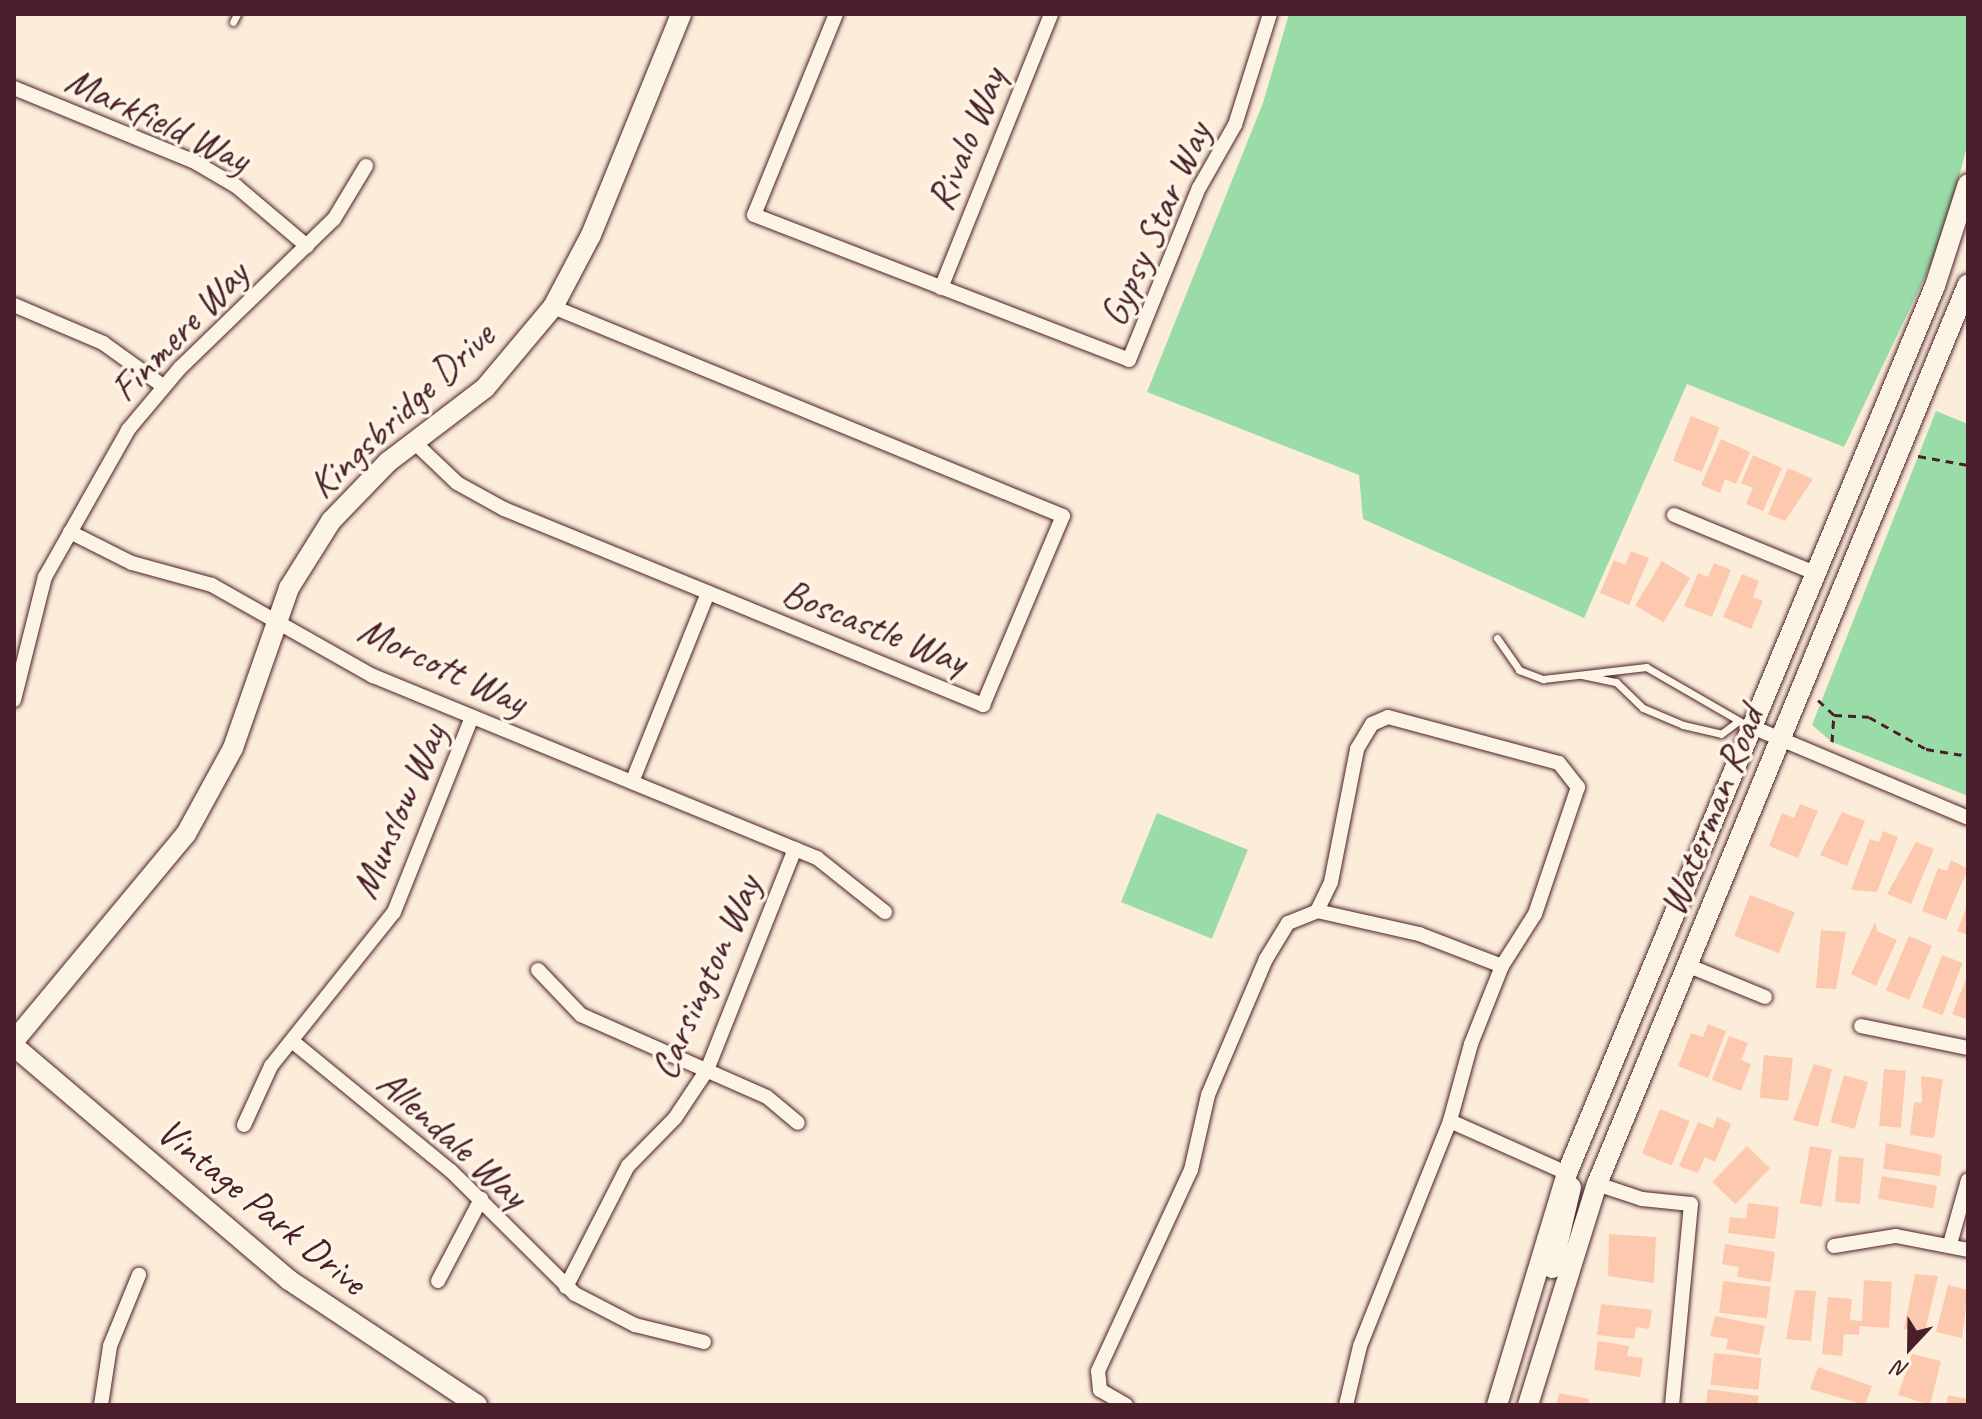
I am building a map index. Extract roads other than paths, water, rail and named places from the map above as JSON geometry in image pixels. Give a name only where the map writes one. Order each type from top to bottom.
[{"type":"street","name":"Kingsbridge Drive","points":[[14,1044],[186,834],[233,748],[275,620],[331,521],[414,442],[485,388],[553,307],[681,14]]},
{"type":"street","points":[[836,14],[754,215],[941,288]]},
{"type":"street","name":"Rivalo Way","points":[[941,288],[1051,14]]},
{"type":"street","name":"Gypsy Star Way","points":[[941,288],[1129,360],[1199,188],[1239,115],[1270,14]]},
{"type":"street","name":"Markfield Way","points":[[14,88],[193,161],[307,246]]},
{"type":"street","name":"Finmere Way","points":[[14,700],[20,640],[45,577],[163,386],[307,246],[350,198],[366,166]]},
{"type":"street","name":"Waterman Road","points":[[1497,1405],[1567,1173],[1744,725],[1815,573],[1935,286],[1968,184]]},
{"type":"street","name":"Waterman Road","points":[[1528,1405],[1597,1184],[1968,284]]},
{"type":"street","points":[[14,305],[103,343],[163,386]]},
{"type":"street","name":"Boscastle Way","points":[[414,442],[484,500],[983,705],[1063,516],[553,307]]},
{"type":"street","points":[[1674,515],[1815,573]]},
{"type":"street","name":"Morcott Way","points":[[70,532],[132,563],[192,576],[373,676],[795,849],[842,873],[885,912]]},
{"type":"street","points":[[632,782],[708,593]]},
{"type":"street","name":"Munslow Way","points":[[244,1125],[260,1082],[394,912],[472,717]]},
{"type":"street","points":[[1317,911],[1341,856],[1357,749],[1382,717],[1559,763],[1575,778],[1577,796],[1535,914],[1502,966],[1450,1121],[1360,1346],[1346,1405]]},
{"type":"street","points":[[1744,725],[1968,818]]},
{"type":"street","name":"Carsington Way","points":[[566,1287],[628,1166],[675,1118],[707,1070],[795,849]]},
{"type":"street","points":[[1126,1405],[1100,1390],[1098,1371],[1191,1170],[1208,1095],[1266,959],[1288,923],[1317,911],[1419,934],[1502,966]]},
{"type":"street","points":[[1689,966],[1765,997]]},
{"type":"street","points":[[538,970],[581,1015],[767,1097],[798,1123]]},
{"type":"street","points":[[1861,1026],[1968,1048]]},
{"type":"street","name":"Allendale Way","points":[[292,1041],[481,1199],[566,1287],[635,1325],[704,1342]]},
{"type":"street","name":"Vintage Park Drive","points":[[14,1044],[289,1280],[477,1405]]},
{"type":"street","points":[[1450,1121],[1567,1173]]},
{"type":"street","name":"Waterman Road","points":[[1538,1371],[1530,1343],[1573,1199],[1567,1173]]},
{"type":"street","points":[[1950,1244],[1968,1180]]},
{"type":"street","points":[[1597,1184],[1631,1197],[1691,1204],[1672,1405]]},
{"type":"street","points":[[438,1281],[481,1199]]},
{"type":"street","points":[[1834,1246],[1896,1236],[1950,1244],[1968,1250]]},
{"type":"street","points":[[101,1405],[110,1346],[139,1275]]},
{"type":"lane","points":[[1497,638],[1519,670],[1543,679],[1646,667],[1729,710],[1744,725],[1721,734],[1683,725],[1643,708],[1616,682],[1579,675]]}]
